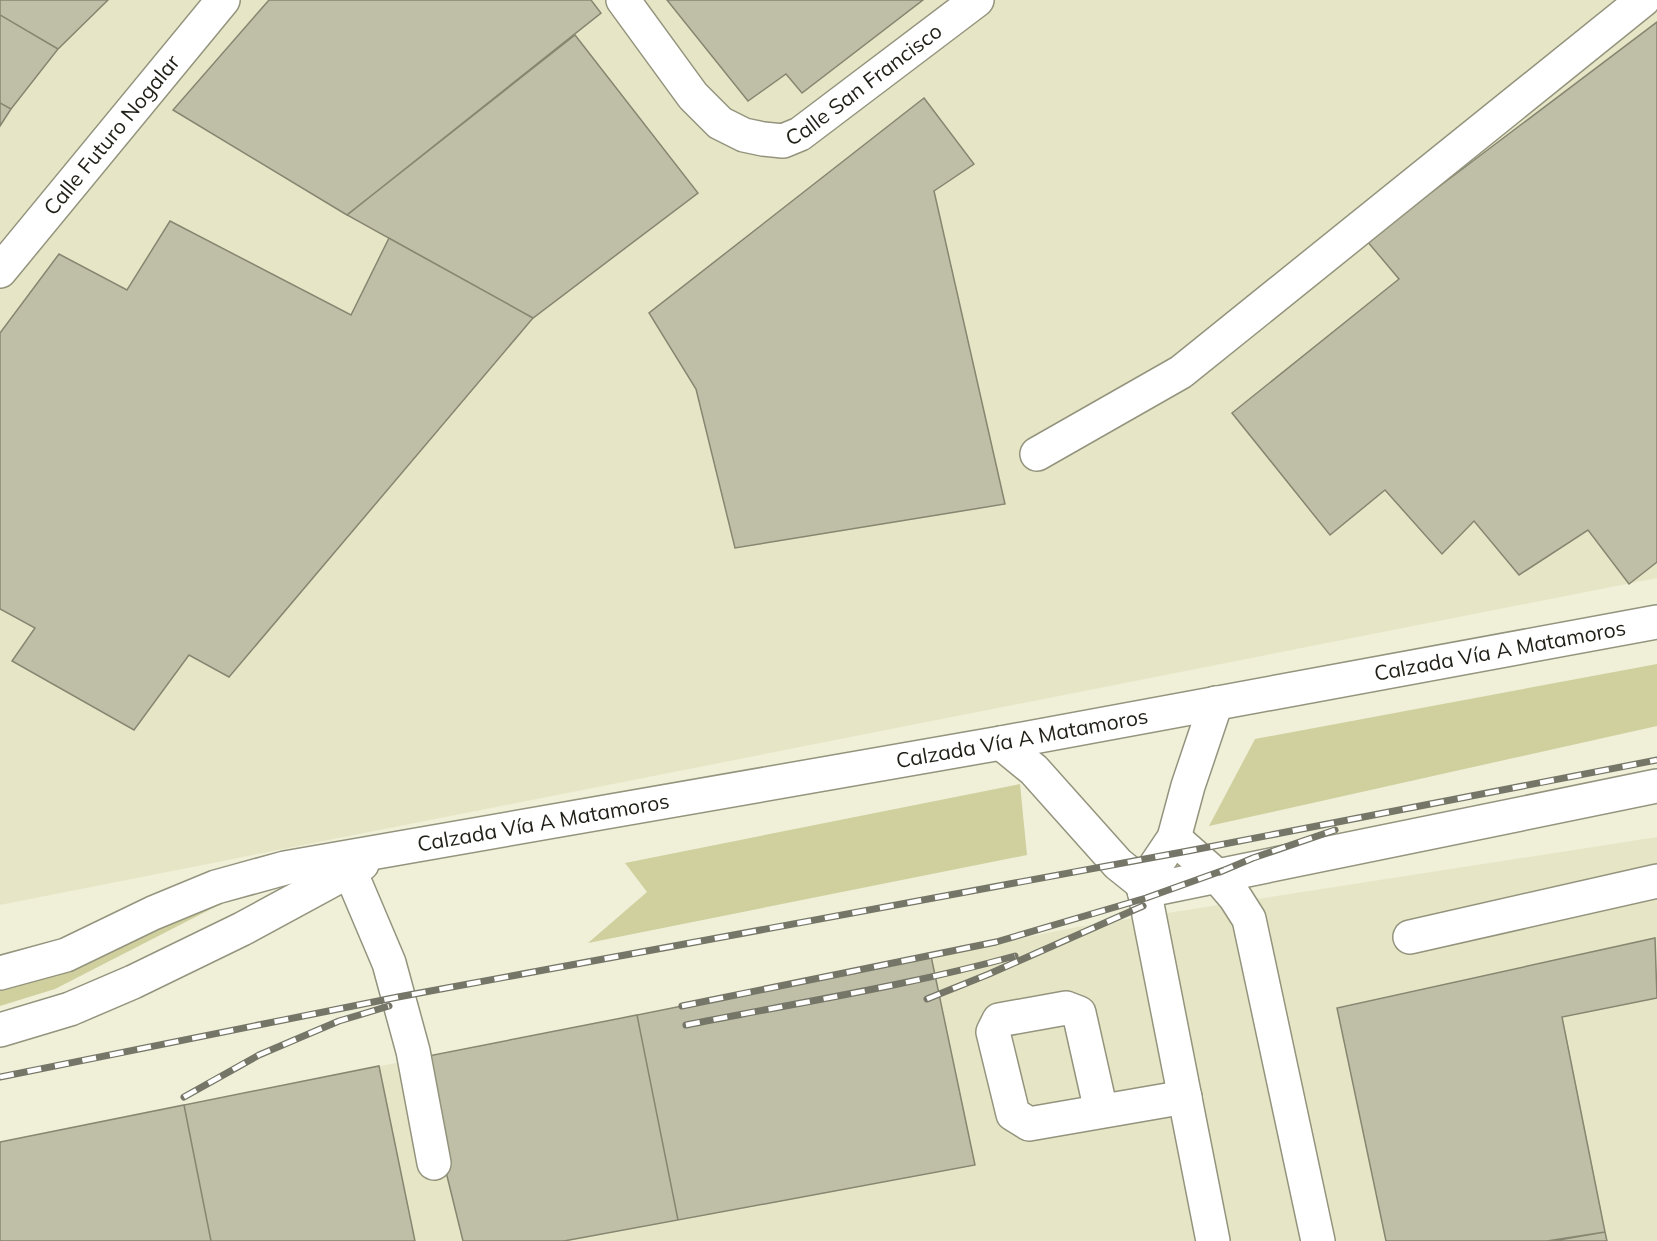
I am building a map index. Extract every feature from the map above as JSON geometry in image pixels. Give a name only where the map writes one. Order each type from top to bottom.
[{"type":"street","name":"Calle Futuro Nogalar","points":[[0,271],[223,0]]},
{"type":"street","name":"Calle San Francisco","points":[[623,0],[693,96],[720,123],[744,135],[783,141],[800,134],[977,0]]},
{"type":"street","points":[[1037,454],[1180,372],[1643,0]]},
{"type":"street","name":"Calzada Vía A Matamoros","points":[[0,1030],[70,1010],[133,982],[242,928],[348,865],[387,851],[1001,743],[1657,622]]},
{"type":"street","points":[[1144,888],[1174,838],[1188,786],[1216,704]]},
{"type":"street","points":[[1001,743],[1034,770],[1118,864],[1144,888],[1214,1241]]},
{"type":"street","points":[[1144,888],[1217,876],[1657,786]]},
{"type":"street","points":[[1174,838],[1217,876],[1235,897],[1249,919],[1318,1241]]},
{"type":"street","points":[[348,865],[389,963],[413,1051],[434,1163]]},
{"type":"street","name":"Calzada Vía A Matamoros","points":[[0,973],[66,955],[153,913],[216,887],[285,868],[348,865]]},
{"type":"street","points":[[1410,937],[1657,881]]},
{"type":"street","points":[[1101,1111],[1185,1097]]},
{"type":"shaded area","points":[[0,0],[1657,0],[1657,578],[0,905]]},
{"type":"shaded area","points":[[1657,664],[1657,726],[1209,826],[1255,739]]},
{"type":"shaded area","points":[[1020,784],[1027,855],[588,943],[647,892],[625,863]]},
{"type":"shaded area","points":[[1657,837],[1657,1241],[0,1241],[0,1142],[1077,927]]},
{"type":"shaded area","points":[[252,888],[55,989],[0,1006],[0,983]]},
{"type":"building","points":[[0,0],[108,0],[58,49],[0,15]]},
{"type":"building","points":[[269,0],[591,0],[601,13],[347,215],[173,110]]},
{"type":"building","points":[[667,0],[923,0],[802,93],[786,74],[748,101]]},
{"type":"building","points":[[0,15],[58,49],[11,109],[0,103]]},
{"type":"building","points":[[1657,22],[1657,562],[1629,584],[1588,530],[1519,575],[1474,521],[1442,554],[1385,490],[1330,535],[1232,413],[1399,279],[1367,241]]},
{"type":"building","points":[[575,35],[698,193],[533,318],[347,215]]},
{"type":"building","points":[[924,98],[974,164],[934,191],[1005,504],[735,548],[696,389],[649,313]]},
{"type":"building","points":[[0,103],[11,109],[0,126]]},
{"type":"building","points":[[170,221],[351,315],[389,238],[533,318],[229,677],[189,655],[134,730],[12,661],[35,628],[0,609],[0,333],[59,254],[127,290]]},
{"type":"building","points":[[1655,938],[1657,998],[1562,1017],[1605,1232],[1547,1241],[1386,1241],[1337,1008]]},
{"type":"building","points":[[931,956],[975,1165],[678,1220],[637,1015]]},
{"type":"building","points":[[637,1015],[678,1220],[564,1241],[463,1241],[418,1058]]},
{"type":"building","points":[[379,1066],[415,1241],[211,1241],[184,1105]]},
{"type":"building","points":[[184,1105],[211,1241],[0,1241],[0,1142]]},
{"type":"building","points":[[1605,1232],[1607,1241],[1553,1241]]},
{"type":"railway","points":[[0,1077],[398,997],[1188,851],[1657,760]]},
{"type":"railway","points":[[1220,872],[1253,858],[1335,830]]},
{"type":"railway","points":[[682,1006],[996,942],[1146,898],[1227,869]]},
{"type":"railway","points":[[927,999],[1143,906]]},
{"type":"railway","points":[[686,1025],[892,985],[1015,956]]},
{"type":"railway","points":[[184,1097],[259,1055],[339,1021],[389,1006]]}]
